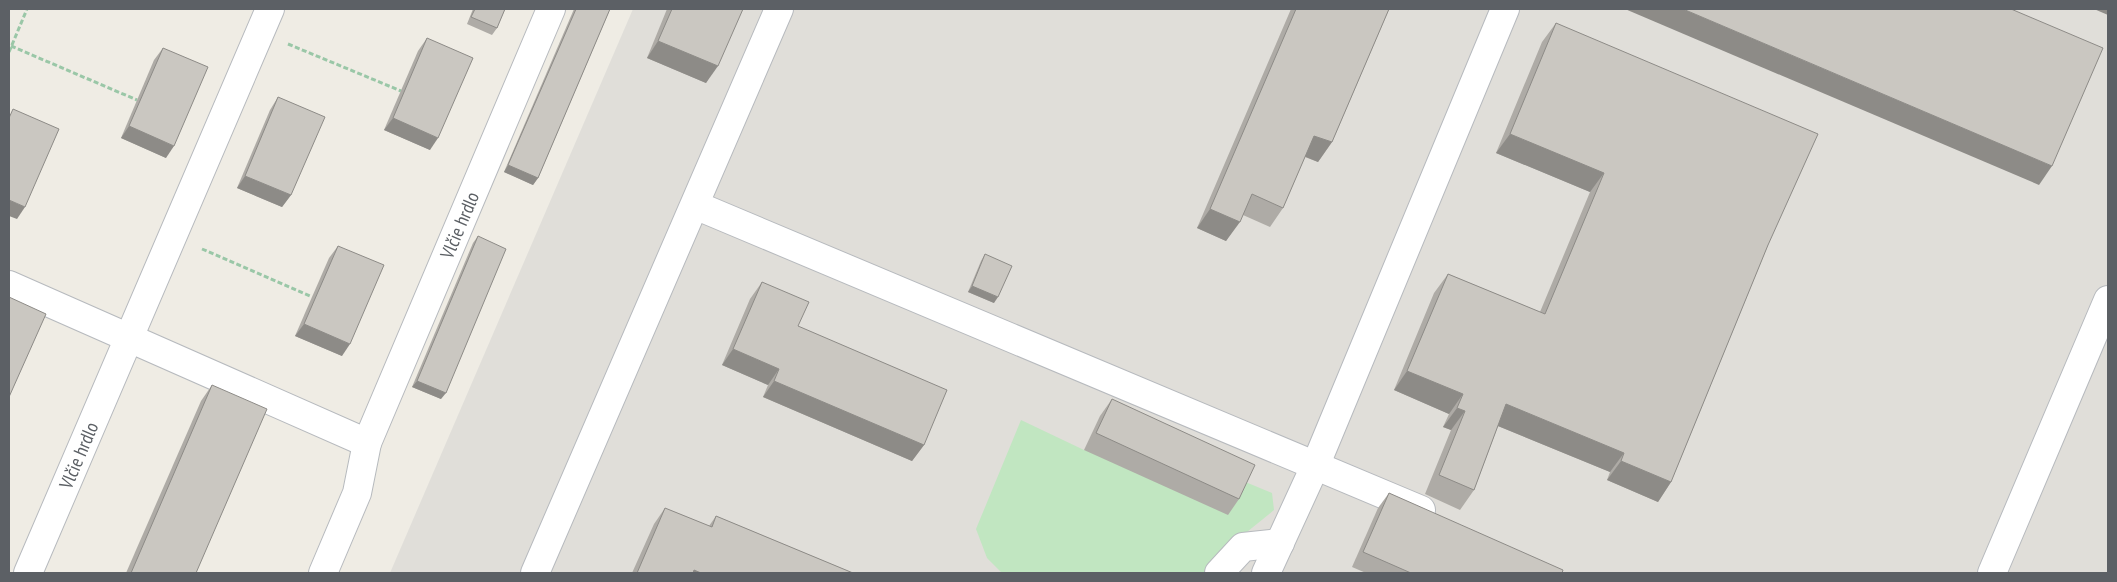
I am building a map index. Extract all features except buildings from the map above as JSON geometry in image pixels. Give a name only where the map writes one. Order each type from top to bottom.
[{"type":"street","name":"Vlčie hrdlo","points":[[323,573],[357,493],[367,443],[551,9]]},
{"type":"street","points":[[535,573],[780,9]]},
{"type":"street","points":[[1266,573],[1316,464],[1505,9]]},
{"type":"street","name":"Vlčie hrdlo","points":[[28,573],[265,21]]},
{"type":"street","points":[[695,205],[1316,464],[1441,519]]},
{"type":"street","points":[[9,285],[367,443]]},
{"type":"street","points":[[1992,573],[2108,300]]},
{"type":"street","points":[[1219,573],[1243,547],[1280,542]]},
{"type":"path","points":[[9,52],[28,9]]},
{"type":"path","points":[[265,21],[401,91]]},
{"type":"path","points":[[12,46],[137,100]]},
{"type":"path","points":[[172,235],[312,297]]},
{"type":"shaded area","points":[[633,9],[2108,9],[2108,573],[390,573]]},
{"type":"green space","points":[[1021,420],[1084,450],[1243,481],[1272,493],[1274,510],[1242,536],[1206,573],[1002,573],[987,558],[976,529]]}]
